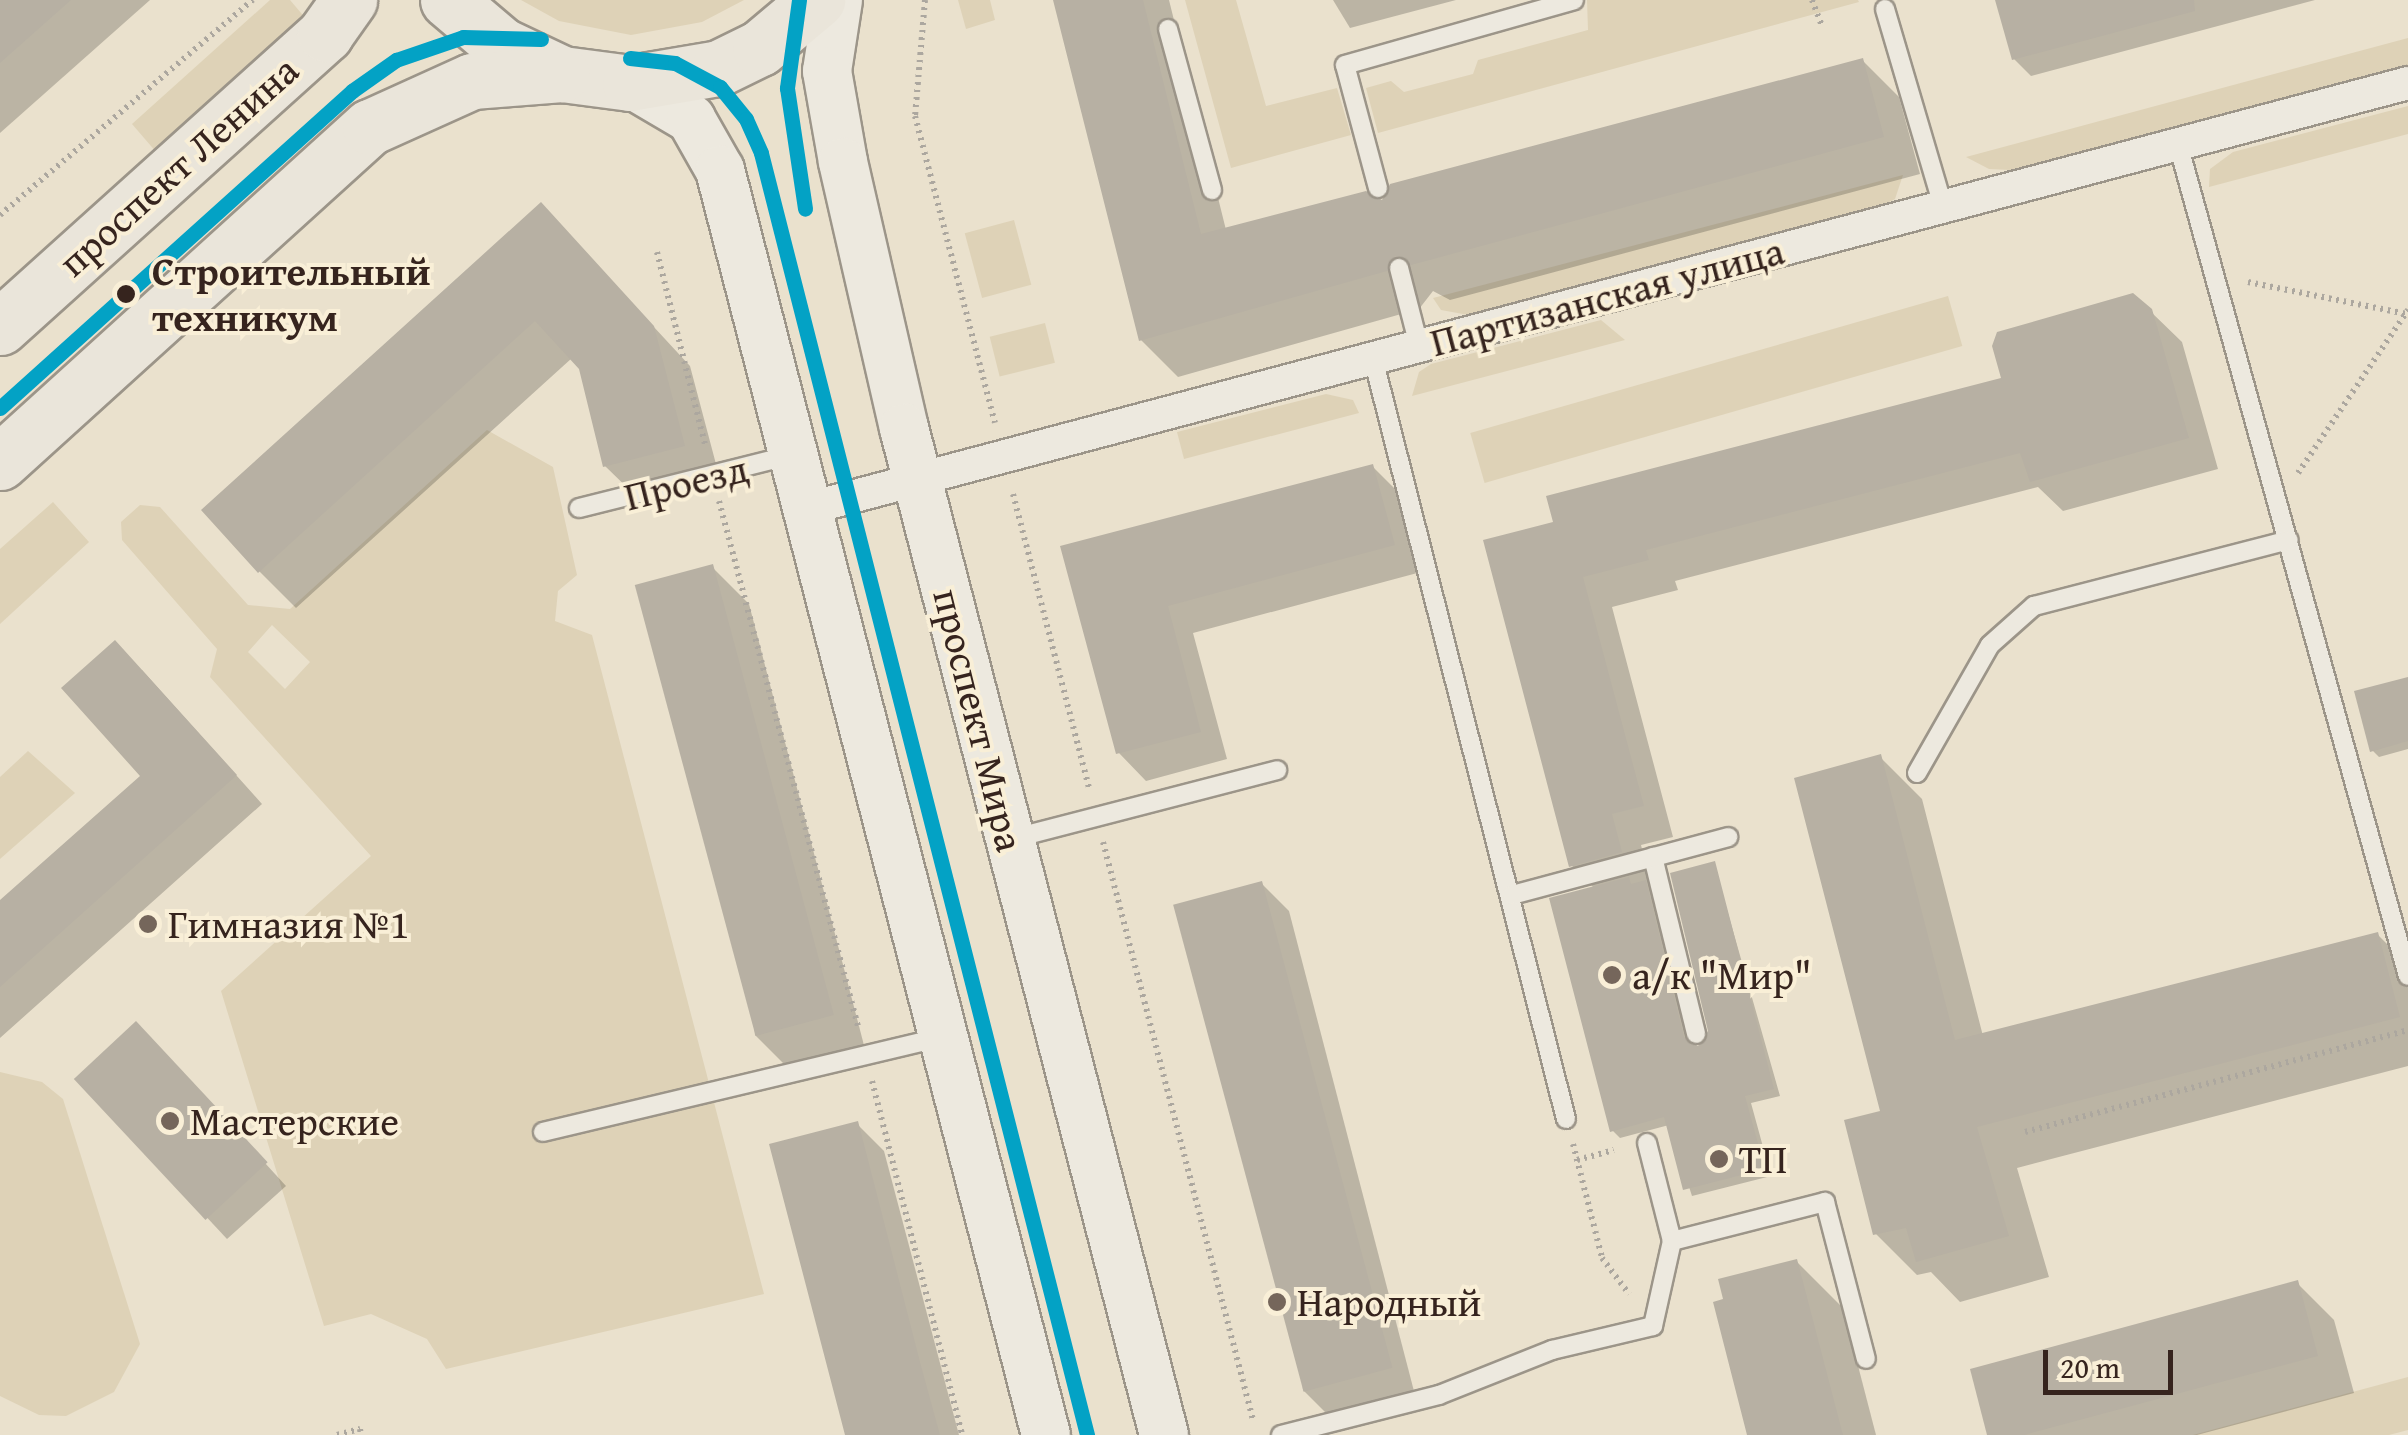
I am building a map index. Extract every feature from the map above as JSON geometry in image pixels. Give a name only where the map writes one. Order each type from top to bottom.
[{"type":"highway","name":"проспект Ленина","points":[[0,327],[325,34],[348,0]]},
{"type":"highway","points":[[448,0],[501,46],[562,74]]},
{"type":"highway","points":[[0,462],[370,127],[472,81],[562,74],[630,84],[720,68],[760,48],[816,0]]},
{"type":"main road","name":"проспект Мира","points":[[838,0],[827,70],[917,479],[1164,1435]]},
{"type":"main road","points":[[630,84],[691,120],[720,170],[1046,1435]]},
{"type":"street","name":"Партизанская улица","points":[[806,509],[2408,83]]},
{"type":"lane","points":[[1378,188],[1345,65],[1574,0]]},
{"type":"lane","points":[[1885,9],[1943,206]]},
{"type":"lane","points":[[1168,29],[1212,190]]},
{"type":"lane","points":[[2178,144],[2408,976]]},
{"type":"lane","points":[[1399,268],[1419,346]]},
{"type":"lane","points":[[1373,358],[1566,1119]]},
{"type":"lane","name":"Проезд","points":[[580,508],[792,455]]},
{"type":"lane","points":[[1917,773],[1990,644],[2034,606],[2289,540]]},
{"type":"lane","points":[[1010,839],[1277,770]]},
{"type":"lane","points":[[1512,894],[1728,837]]},
{"type":"lane","points":[[1653,857],[1696,1034]]},
{"type":"lane","points":[[543,1132],[942,1037]]},
{"type":"lane","points":[[1281,1435],[1440,1396],[1552,1350],[1653,1326],[1672,1241],[1647,1143]]},
{"type":"lane","points":[[1672,1241],[1825,1202],[1866,1360]]},
{"type":"path","points":[[0,215],[253,0]]},
{"type":"path","points":[[924,0],[916,116],[1257,1435]]},
{"type":"path","points":[[1812,0],[1822,26]]},
{"type":"path","points":[[657,252],[962,1435]]},
{"type":"path","points":[[2216,275],[2407,313],[2278,503]]},
{"type":"path","points":[[2025,1132],[2408,1030]]},
{"type":"path","points":[[1566,1119],[1602,1258],[1653,1326]]},
{"type":"path","points":[[1577,1160],[1614,1150]]},
{"type":"path","points":[[336,1435],[360,1429],[361,1435]]},
{"type":"shaded area","points":[[270,0],[290,0],[307,20],[157,153],[132,124]]},
{"type":"shaded area","points":[[521,0],[744,0],[702,22],[631,35],[559,21]]},
{"type":"shaded area","points":[[958,0],[990,0],[995,20],[966,29]]},
{"type":"shaded area","points":[[1185,0],[1236,0],[1266,106],[1337,88],[1351,135],[1231,168]]},
{"type":"shaded area","points":[[1587,0],[1859,2],[1378,133],[1366,88],[1391,81],[1404,92],[1473,74],[1478,60],[1588,30]]},
{"type":"shaded area","points":[[2408,38],[2408,65],[2011,170],[1989,169],[1966,157]]},
{"type":"shaded area","points":[[2408,106],[2408,134],[2209,187],[2210,169],[2233,152]]},
{"type":"shaded area","points":[[1903,175],[1895,199],[1880,207],[1474,316],[1441,310],[1433,298]]},
{"type":"shaded area","points":[[1014,220],[1031,285],[982,298],[965,233]]},
{"type":"shaded area","points":[[1948,296],[1962,346],[1485,483],[1470,433]]},
{"type":"shaded area","points":[[1601,320],[1625,340],[1412,396],[1419,372],[1431,364]]},
{"type":"shaded area","points":[[1045,323],[1055,363],[1000,377],[990,337]]},
{"type":"shaded area","points":[[1326,394],[1353,400],[1359,413],[1184,459],[1177,432]]},
{"type":"shaded area","points":[[487,430],[553,467],[577,575],[558,591],[555,621],[592,635],[764,1294],[446,1369],[427,1339],[371,1314],[324,1326],[221,991],[371,856],[210,677],[217,649],[122,540],[121,522],[140,505],[160,507],[248,605],[290,609]],"holes":[[[272,625],[310,662],[285,689],[248,652]]]},
{"type":"shaded area","points":[[53,502],[89,542],[0,624],[0,549]]},
{"type":"shaded area","points":[[28,751],[75,793],[0,859],[0,777]]},
{"type":"shaded area","points":[[0,1072],[42,1082],[63,1099],[140,1344],[114,1392],[66,1416],[39,1415],[0,1396]]},
{"type":"shaded area","points":[[2408,1377],[2408,1430],[2389,1435],[2193,1435]]},
{"type":"building","points":[[0,0],[71,0],[0,63]]},
{"type":"building","points":[[1053,0],[1143,0],[1201,234],[1366,191],[1382,200],[1390,184],[1863,58],[1884,137],[1411,265],[1395,256],[1387,271],[1139,341]]},
{"type":"building","points":[[1995,0],[2194,0],[2195,11],[2012,60]]},
{"type":"building","points":[[541,202],[654,326],[685,446],[603,467],[579,369],[535,321],[258,573],[201,510]]},
{"type":"building","points":[[2133,293],[2152,309],[2189,438],[2030,482],[2020,453],[1646,550],[1649,560],[1583,577],[1644,806],[1612,814],[1622,852],[1569,867],[1483,540],[1553,522],[1546,496],[2001,378],[1992,346],[1997,332]]},
{"type":"building","points":[[1373,464],[1395,545],[1168,606],[1201,732],[1116,754],[1060,546]]},
{"type":"building","points":[[713,564],[834,1015],[756,1036],[635,585]]},
{"type":"building","points":[[115,640],[237,775],[0,987],[0,900],[140,776],[61,688]]},
{"type":"building","points":[[2408,677],[2408,741],[2370,752],[2354,691]]},
{"type":"building","points":[[1881,754],[1955,1040],[2378,932],[2400,1017],[1977,1127],[2009,1236],[1916,1262],[1906,1228],[1873,1235],[1844,1120],[1880,1111],[1794,778]]},
{"type":"building","name":"а/к \"Мир\"","points":[[1715,861],[1774,1089],[1745,1096],[1765,1169],[1683,1190],[1664,1117],[1610,1132],[1549,898],[1629,877],[1631,884],[1646,880],[1684,1037],[1698,1046],[1708,1031],[1670,873]]},
{"type":"building","points":[[1262,881],[1392,1368],[1304,1392],[1173,905]]},
{"type":"building","name":"Мастерские","points":[[136,1021],[268,1162],[205,1220],[74,1079]]},
{"type":"building","points":[[858,1121],[940,1435],[845,1435],[769,1144]]},
{"type":"building","points":[[1797,1259],[1843,1435],[1747,1435],[1713,1302],[1723,1299],[1718,1279]]},
{"type":"building","points":[[2298,1280],[2318,1356],[2024,1435],[1987,1435],[1970,1369]]},
{"type":"transit line","points":[[799,0],[787,88],[805,209]]},
{"type":"transit line","points":[[0,408],[352,91],[396,60],[463,37],[541,39]]},
{"type":"transit line","points":[[630,58],[675,63],[720,87],[746,119],[761,153],[1087,1435]]},
{"type":"place","name":"Строительный техникум","points":[[126,294]]},
{"type":"place","name":"Гимназия №1","points":[[148,924]]},
{"type":"place","name":"а/к \"Мир\"","points":[[1612,975]]},
{"type":"place","name":"Мастерские","points":[[170,1121]]},
{"type":"place","name":"ТП","points":[[1719,1159]]},
{"type":"place","name":"Народный","points":[[1277,1302]]}]
